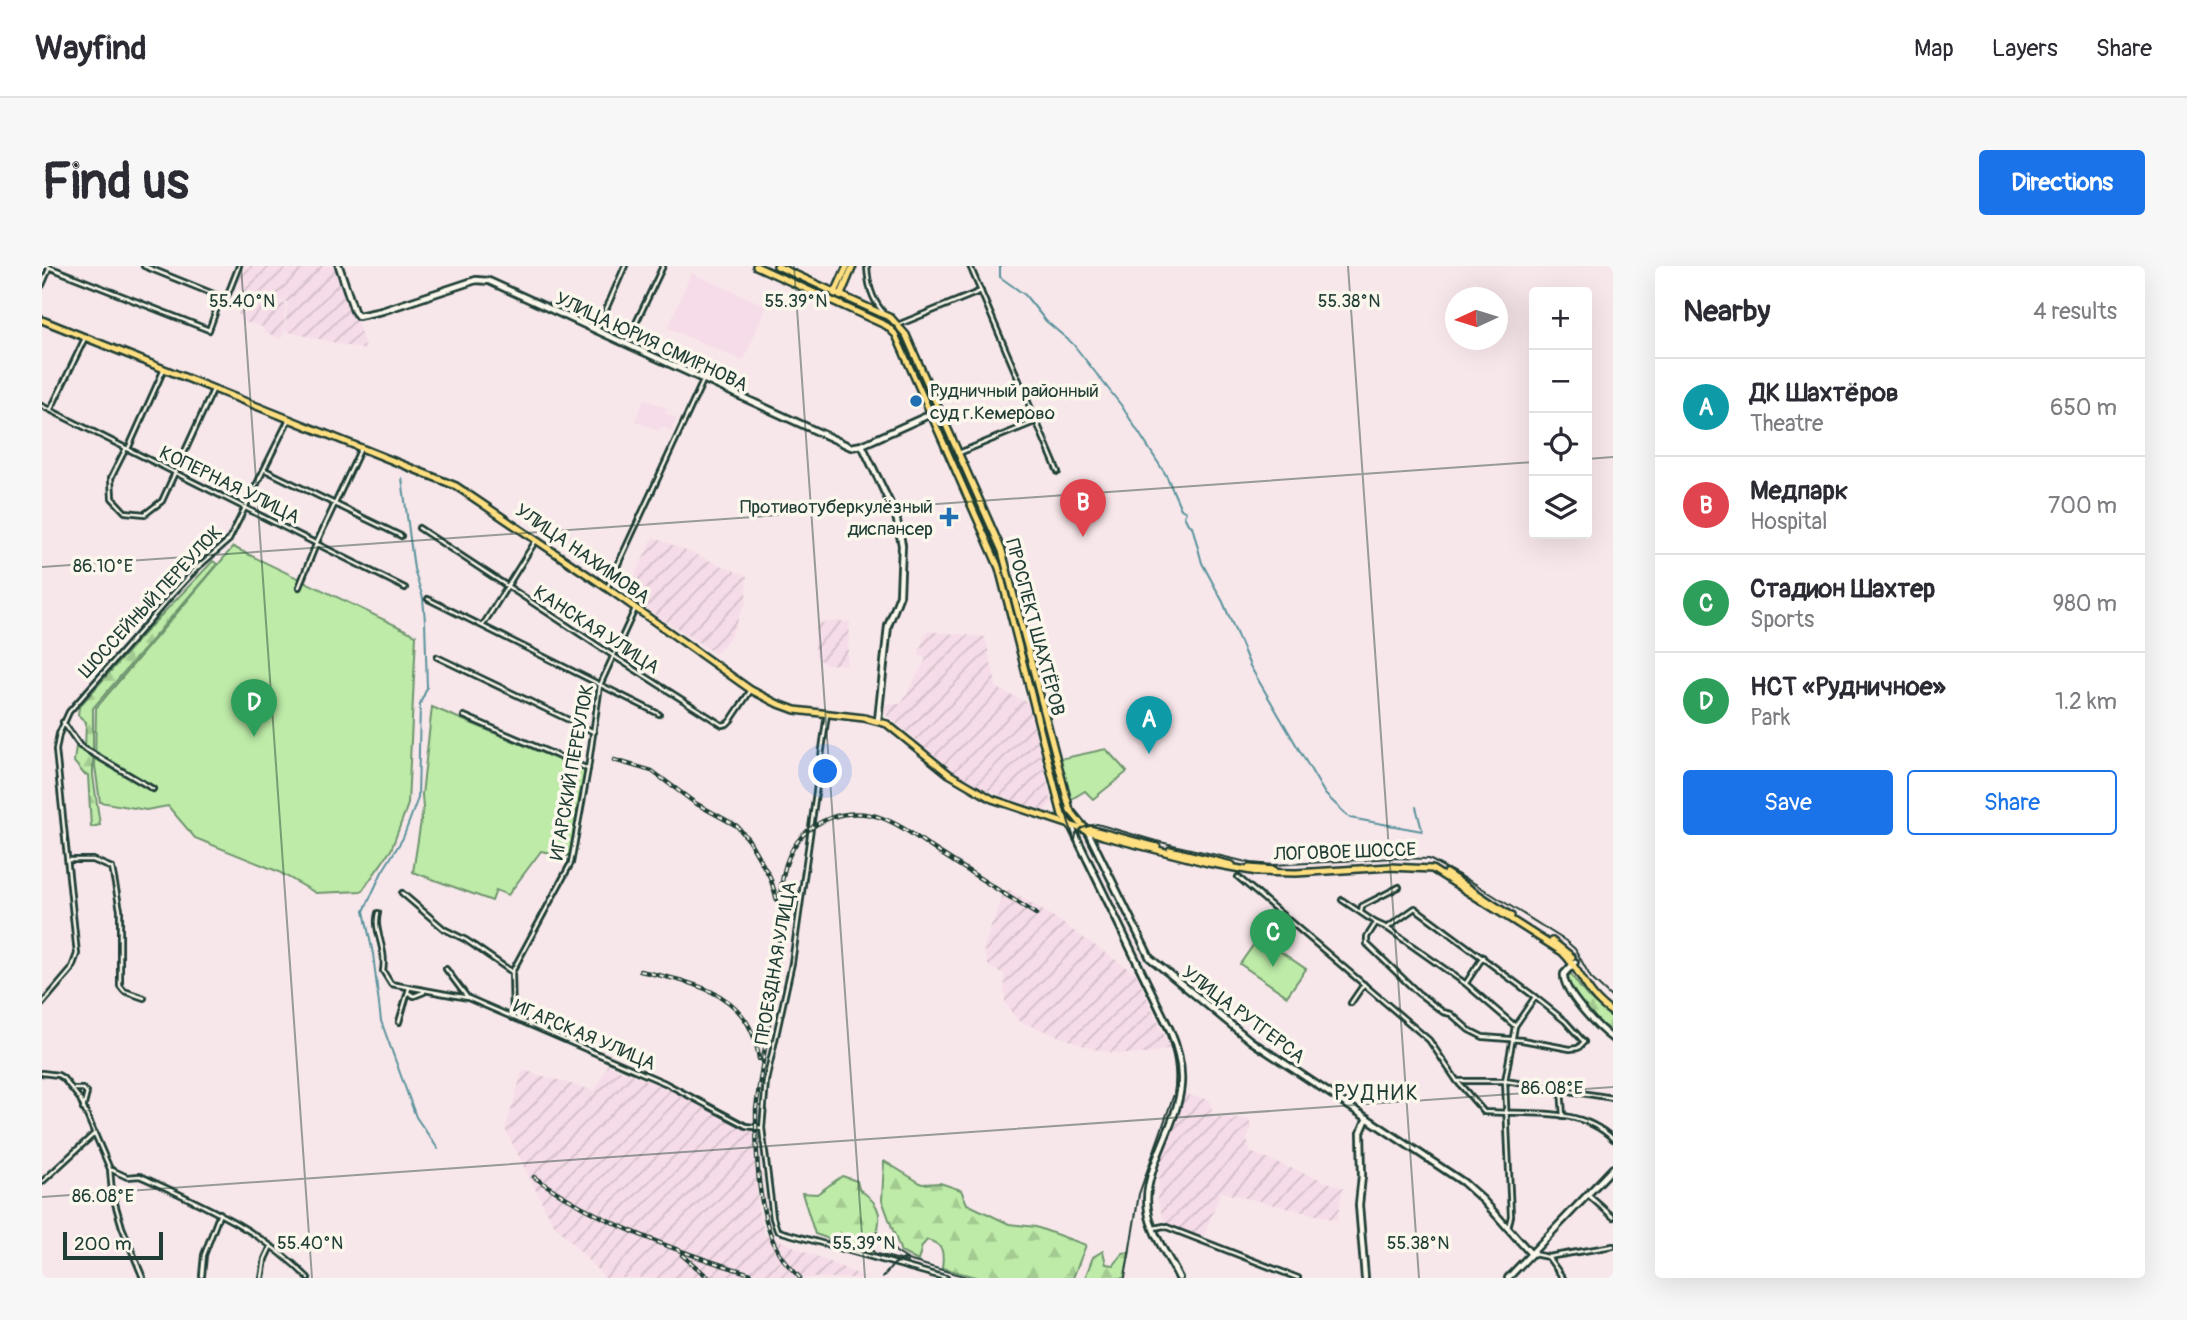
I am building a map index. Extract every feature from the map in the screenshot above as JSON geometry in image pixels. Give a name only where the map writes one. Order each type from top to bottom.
[{"type":"main road","name":"УЛИЦА ЮРИЯ СМИРНОВА","points":[[340,266],[357,315],[363,316],[482,279],[854,447],[862,445]]},
{"type":"main road","name":"ПРОСПЕКТ ШАХТЁРОВ","points":[[756,266],[891,329],[899,340],[999,568],[1062,815],[1071,826]]},
{"type":"main road","name":"ПРОСПЕКТ ШАХТЁРОВ","points":[[777,266],[885,315],[899,325],[906,335],[1007,565],[1070,810],[1087,830]]},
{"type":"main road","points":[[835,302],[847,266]]},
{"type":"main road","points":[[838,294],[853,266]]},
{"type":"main road","name":"УЛИЦА НАХИМОВА","points":[[42,320],[456,486],[537,539],[751,690],[787,708],[878,720],[973,789],[1008,806],[1087,830]]},
{"type":"main road","points":[[878,720],[888,626],[900,595],[902,545],[895,516],[862,445],[940,410]]},
{"type":"main road","points":[[1070,810],[1071,826],[1174,1038],[1182,1064],[1180,1096],[1147,1188],[1148,1214],[1179,1278]]},
{"type":"main road","name":"УЛИЦА РУТГЕРСА","points":[[1087,830],[1147,953],[1155,962],[1251,1041],[1463,1182],[1531,1254]]},
{"type":"main road","name":"ЛОГОВОЕ ШОССЕ","points":[[1087,830],[1257,869],[1389,864],[1433,866],[1563,948],[1591,990],[1613,1011]]},
{"type":"main road","points":[[1138,961],[1147,953]]},
{"type":"main road","points":[[1574,964],[1564,974],[1564,983],[1589,1016],[1613,1040]]},
{"type":"main road","points":[[1365,1278],[1359,1205],[1362,1177],[1361,1132],[1367,1118]]},
{"type":"main road","points":[[1508,1278],[1613,1168]]},
{"type":"street","points":[[144,266],[221,297],[228,294],[239,266]]},
{"type":"street","points":[[597,330],[625,266]]},
{"type":"street","points":[[626,344],[663,266]]},
{"type":"street","points":[[867,266],[871,294],[885,315]]},
{"type":"street","points":[[970,266],[1058,472]]},
{"type":"street","points":[[42,285],[48,267],[209,330],[221,297]]},
{"type":"street","points":[[899,325],[981,291]]},
{"type":"street","points":[[51,409],[85,338]]},
{"type":"street","points":[[164,369],[111,478],[111,498],[125,512],[136,515],[150,512],[162,501],[214,389]]},
{"type":"street","points":[[607,588],[704,380]]},
{"type":"street","name":"КОПЕРНАЯ УЛИЦА","points":[[42,406],[405,588]]},
{"type":"street","name":"ШОССЕЙНЫЙ ПЕРЕУЛОК","points":[[42,1004],[71,970],[77,954],[56,750],[63,722],[170,597],[198,567],[229,540],[289,419]]},
{"type":"street","points":[[958,453],[1037,421]]},
{"type":"street","points":[[299,587],[317,542],[362,448]]},
{"type":"street","points":[[265,470],[401,536]]},
{"type":"street","name":"КАНСКАЯ УЛИЦА","points":[[419,528],[722,725],[731,720],[751,690]]},
{"type":"street","points":[[483,625],[537,539]]},
{"type":"street","points":[[428,598],[659,714]]},
{"type":"street","name":"ИГАРСКИЙ ПЕРЕУЛОК","points":[[513,1018],[512,972],[571,863],[600,685],[635,608]]},
{"type":"street","points":[[437,657],[594,732]]},
{"type":"street","name":"ПРОЕЗДНАЯ УЛИЦА","points":[[827,714],[792,963],[766,1082],[762,1128],[773,1218],[777,1230],[782,1232],[946,1278]]},
{"type":"street","points":[[464,716],[588,769]]},
{"type":"street","points":[[63,722],[80,746],[153,789]]},
{"type":"street","points":[[68,860],[93,860],[112,868],[119,893],[120,986],[124,991],[144,998]]},
{"type":"street","points":[[1238,877],[1429,1040],[1457,1081],[1484,1112],[1535,1112],[1563,1116],[1600,1128],[1613,1139]]},
{"type":"street","points":[[1361,912],[1362,906],[1399,887]]},
{"type":"street","points":[[402,893],[444,929],[466,940],[512,972]]},
{"type":"street","points":[[1342,900],[1466,984],[1515,1026]]},
{"type":"street","points":[[1376,923],[1367,937],[1367,944],[1418,993],[1443,1012],[1451,1014],[1469,1030],[1483,1037],[1570,1049],[1578,1048],[1584,1042],[1565,1021],[1535,997],[1415,908],[1387,928]]},
{"type":"street","name":"ИГАРСКАЯ УЛИЦА","points":[[378,913],[376,922],[384,954],[383,971],[391,984],[468,998],[665,1083],[746,1126],[762,1128]]},
{"type":"street","points":[[1466,984],[1466,979],[1483,957]]},
{"type":"street","points":[[446,970],[468,998]]},
{"type":"street","points":[[1351,1003],[1364,984]]},
{"type":"street","points":[[409,989],[414,996],[428,991]]},
{"type":"street","points":[[399,1022],[409,989]]},
{"type":"street","points":[[1508,1228],[1510,1204],[1505,1081],[1515,1026],[1535,997]]},
{"type":"street","points":[[42,1073],[58,1075],[80,1099],[110,1169],[112,1193],[122,1227],[143,1278]]},
{"type":"street","points":[[1457,1081],[1505,1081],[1613,1098]]},
{"type":"street","points":[[72,1089],[85,1090],[87,1098],[83,1108]]},
{"type":"street","points":[[1561,1089],[1563,1116]]},
{"type":"street","points":[[42,1182],[95,1133]]},
{"type":"street","points":[[110,1169],[127,1177],[140,1176],[220,1213],[271,1246],[308,1278]]},
{"type":"street","points":[[1587,1194],[1613,1217]]},
{"type":"street","points":[[202,1276],[204,1255],[220,1213]]},
{"type":"street","points":[[1154,1228],[1164,1226],[1298,1278]]},
{"type":"street","points":[[262,1278],[265,1259],[271,1246]]},
{"type":"street","points":[[1531,1254],[1548,1256],[1613,1246]]},
{"type":"street","points":[[1548,1256],[1563,1278]]},
{"type":"shaded area","points":[[245,266],[337,266],[365,350],[285,331],[287,302],[252,294],[285,304],[284,333],[281,339],[264,332],[263,327],[241,321],[233,297],[235,291],[242,292],[238,281]]},
{"type":"shaded area","points":[[691,273],[767,306],[743,361],[668,328]]},
{"type":"shaded area","points":[[644,399],[667,408],[665,413],[677,418],[671,431],[661,427],[659,431],[635,421]]},
{"type":"shaded area","points":[[653,537],[747,576],[746,602],[729,639],[716,654],[626,595]]},
{"type":"shaded area","points":[[850,622],[847,665],[825,664],[815,656],[815,633],[819,623]]},
{"type":"shaded area","points":[[927,631],[985,637],[997,688],[1028,703],[1052,802],[1044,812],[974,785],[884,713],[887,703],[901,704],[926,659],[918,654]]},
{"type":"shaded area","points":[[1008,889],[1136,974],[1170,1048],[1148,1054],[1121,1054],[1093,1049],[1018,1021],[1005,1003],[1004,974],[989,967],[983,949],[1001,899]]},
{"type":"shaded area","points":[[607,1065],[663,1087],[754,1132],[758,1209],[765,1234],[867,1278],[605,1278],[552,1222],[505,1129],[523,1070],[595,1091]]},
{"type":"shaded area","points":[[1184,1094],[1210,1100],[1213,1116],[1248,1119],[1252,1128],[1247,1139],[1250,1152],[1343,1188],[1337,1220],[1221,1192],[1204,1236],[1190,1235],[1164,1221],[1157,1199],[1161,1161]]},
{"type":"green space","points":[[233,547],[416,635],[408,804],[391,850],[362,891],[316,893],[277,871],[195,838],[168,806],[146,810],[100,802],[95,766],[96,708]]},
{"type":"green space","points":[[213,561],[217,564],[93,708],[93,776],[100,825],[91,827],[88,775],[74,762],[76,746],[85,749],[86,722],[78,715],[79,707]]},
{"type":"green space","points":[[432,707],[585,771],[569,856],[541,851],[508,895],[496,890],[492,901],[413,872],[423,808],[422,795]]},
{"type":"green space","points":[[1106,749],[1127,772],[1093,799],[1085,791],[1070,800],[1060,759]]},
{"type":"green space","points":[[1259,937],[1306,969],[1287,996],[1240,964]]},
{"type":"green space","points":[[1571,974],[1589,998],[1613,1016],[1613,1034],[1579,999],[1569,983],[1567,976]]},
{"type":"green space","points":[[884,1161],[922,1184],[940,1183],[961,1190],[967,1204],[1009,1224],[1036,1227],[1086,1245],[1073,1278],[979,1278],[942,1268],[942,1250],[937,1244],[927,1240],[922,1246],[918,1261],[901,1252],[882,1200]]},
{"type":"green space","points":[[842,1176],[857,1181],[859,1189],[878,1210],[879,1225],[871,1254],[815,1234],[802,1193],[817,1194]]},
{"type":"green space","points":[[1103,1251],[1106,1264],[1114,1265],[1123,1253],[1130,1252],[1124,1278],[1085,1278],[1093,1257]]},
{"type":"waterway","points":[[1000,266],[1000,277],[1025,295],[1046,321],[1073,344],[1121,405],[1166,475],[1181,509],[1186,512],[1184,516],[1192,526],[1202,563],[1223,602],[1250,666],[1325,794],[1350,818],[1422,831]]},
{"type":"waterway","points":[[402,478],[414,569],[423,598],[425,621],[427,688],[420,704],[418,798],[403,838],[382,872],[364,911],[373,954],[381,1021],[416,1117],[438,1149]]},
{"type":"waterway","points":[[1416,807],[1422,830]]},
{"type":"tram line","points":[[766,266],[896,328],[1000,560],[1076,844],[1165,1029],[1174,1061],[1174,1094],[1139,1194],[1125,1278]]},
{"type":"tram line","points":[[1075,840],[1076,834],[1082,828],[1097,824],[1251,863],[1274,865],[1394,858],[1429,859],[1477,885],[1566,941],[1575,949],[1591,978],[1613,999]]},
{"type":"tram line","points":[[907,1259],[896,1252],[882,1234],[874,1233],[869,1243],[874,1253],[907,1262]]},
{"type":"tram line","points":[[882,1278],[894,1264],[904,1259],[970,1278]]},
{"type":"railway","points":[[614,760],[652,771],[695,803],[737,826],[748,839],[770,877],[777,900]]},
{"type":"railway","points":[[800,1278],[779,1253],[766,1221],[759,1183],[756,1126],[756,1109],[777,972],[782,883],[795,844],[809,829],[830,818],[849,814],[876,816],[904,829],[1036,914]]},
{"type":"railway","points":[[640,971],[699,986],[732,1005],[745,1019],[754,1036],[759,1059]]},
{"type":"railway","points":[[534,1177],[611,1222],[694,1256],[751,1274]]},
{"type":"railway","points":[[682,1255],[709,1278]]},
{"type":"place","name":"Рудничный районный суд г.Кемерово","points":[[916,401]]},
{"type":"place","name":"Противотуберкулёзный диспансер","points":[[949,517]]},
{"type":"place","name":"Медпарк","points":[[1083,537]]},
{"type":"place","name":"НСТ «Рудничное»","points":[[254,737]]},
{"type":"place","name":"ДК Шахтёров","points":[[1149,754]]},
{"type":"place","name":"Стадион Шахтер","points":[[1273,967]]},
{"type":"district","name":"РУДНИК","points":[[1377,1093]]}]
